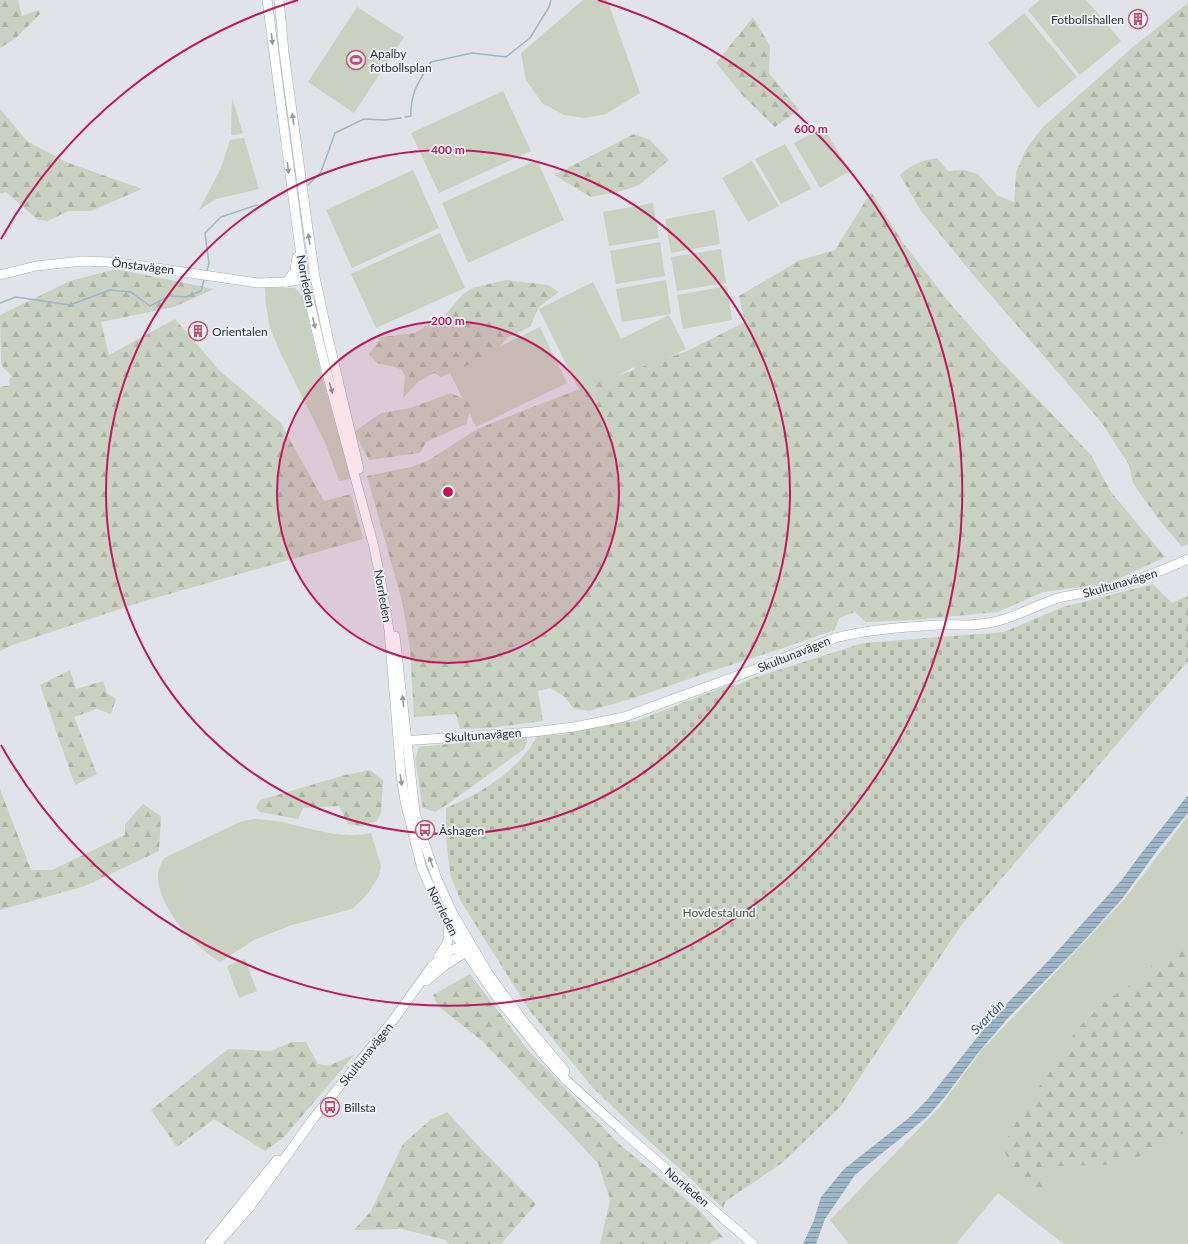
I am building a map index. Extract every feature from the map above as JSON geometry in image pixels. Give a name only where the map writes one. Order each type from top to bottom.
[{"type":"main road","name":"Norrleden","points":[[267,0],[304,279],[326,370],[375,554],[389,630],[403,741],[415,812],[425,845],[468,952]]},
{"type":"main road","name":"Norrleden","points":[[279,0],[284,52],[315,277],[331,353],[385,573],[398,652],[403,741],[404,794],[425,876],[447,920],[496,996],[545,1058],[567,1081],[621,1130],[753,1244]]},
{"type":"main road","points":[[298,242],[296,249],[297,261],[295,271],[286,282],[301,288],[308,295]]},
{"type":"main road","name":"Önstavägen","points":[[0,275],[36,266],[60,263],[108,262],[258,283],[286,282],[315,277]]},
{"type":"main road","name":"Skultunavägen","points":[[403,741],[540,732],[624,717],[848,634],[941,625],[980,624],[997,621],[1055,599],[1104,590],[1136,580],[1160,572],[1188,559]]},
{"type":"main road","points":[[432,966],[447,943],[449,937],[447,920]]},
{"type":"main road","name":"Skultunavägen","points":[[217,1244],[249,1208],[314,1118],[418,988],[432,966],[451,950],[456,948],[468,952]]},
{"type":"main road","name":"Skultunavägen","points":[[418,988],[444,966],[468,952]]},
{"type":"main road","name":"Skultunavägen","points":[[209,1244],[290,1144],[314,1118]]},
{"type":"green space","points":[[0,0],[18,0],[22,16],[39,10],[40,14],[16,38],[0,48]]},
{"type":"green space","points":[[583,0],[606,0],[608,2],[640,93],[606,114],[585,118],[564,115],[542,103],[526,80],[521,53]]},
{"type":"green space","points":[[1040,0],[1086,0],[1121,41],[1080,75],[1028,10]]},
{"type":"green space","points":[[1188,3],[1188,544],[1182,547],[1156,516],[1133,483],[1129,465],[1102,423],[975,277],[921,211],[900,175],[908,168],[927,160],[937,158],[948,171],[964,170],[978,174],[997,195],[1014,202],[1016,172],[1026,149],[1042,128],[1133,47]]},
{"type":"green space","name":"Apalby fotbollsplan","points":[[357,7],[404,37],[354,113],[308,82]]},
{"type":"green space","points":[[1024,13],[1077,77],[1038,108],[988,43]]},
{"type":"green space","points":[[753,17],[770,46],[769,73],[799,110],[775,127],[744,97],[716,63]]},
{"type":"green space","points":[[503,91],[531,151],[439,193],[411,133]]},
{"type":"green space","points":[[232,98],[243,133],[237,135],[231,135]]},
{"type":"green space","points":[[0,109],[27,141],[66,162],[142,189],[91,211],[68,211],[48,221],[38,220],[6,192],[0,194]]},
{"type":"green space","points":[[823,127],[850,171],[820,188],[794,143]]},
{"type":"green space","points":[[634,134],[650,140],[669,160],[639,185],[621,191],[591,197],[554,175]]},
{"type":"green space","points":[[244,138],[259,189],[216,199],[199,210],[221,168],[230,140]]},
{"type":"green space","points":[[785,144],[811,189],[781,204],[755,159]]},
{"type":"green space","points":[[537,160],[564,220],[468,263],[442,203]]},
{"type":"green space","points":[[752,161],[779,206],[748,222],[722,178]]},
{"type":"green space","points":[[413,170],[439,228],[352,268],[326,210]]},
{"type":"green space","points":[[871,192],[904,244],[948,301],[998,358],[1091,455],[1111,492],[1165,557],[1110,583],[1043,592],[998,612],[912,620],[866,622],[855,612],[839,618],[835,630],[637,697],[589,711],[573,708],[565,697],[550,688],[538,691],[543,721],[489,728],[460,729],[456,714],[414,717],[410,650],[403,605],[367,476],[411,467],[429,460],[477,429],[579,389],[687,351],[745,322],[739,296],[800,260],[835,250]]},
{"type":"green space","points":[[653,203],[659,238],[609,246],[603,212]]},
{"type":"green space","points":[[715,210],[720,244],[671,253],[665,219]]},
{"type":"green space","points":[[440,233],[465,288],[376,328],[351,274]]},
{"type":"green space","points":[[660,242],[665,276],[616,284],[610,251]]},
{"type":"green space","points":[[721,249],[726,283],[677,291],[671,257]]},
{"type":"green space","points":[[116,269],[214,289],[174,307],[101,322],[109,355],[175,319],[220,371],[280,422],[324,501],[351,494],[363,539],[141,602],[12,645],[0,651],[0,387],[10,385],[9,380],[12,376],[2,366],[1,361],[0,315],[70,281]]},
{"type":"green space","points":[[505,280],[548,285],[559,292],[539,307],[530,327],[507,338],[493,354],[441,377],[434,373],[418,382],[403,398],[405,376],[401,369],[377,363],[369,354],[382,337],[415,333],[445,315],[462,295],[472,288]]},
{"type":"green space","points":[[666,280],[671,314],[622,322],[616,289]]},
{"type":"green space","points":[[593,282],[621,339],[669,315],[686,349],[637,373],[634,367],[581,394],[539,309]]},
{"type":"green space","points":[[265,286],[295,288],[303,297],[321,373],[351,479],[339,481],[326,445],[281,354],[270,328],[266,306]]},
{"type":"green space","points":[[727,286],[732,320],[683,329],[677,295]]},
{"type":"green space","points":[[540,327],[567,383],[476,427],[449,371]]},
{"type":"green space","points":[[451,393],[473,404],[466,424],[426,442],[420,453],[369,460],[354,432],[381,413],[410,408]]},
{"type":"green space","name":"Hovdestalund","points":[[1153,584],[1172,603],[1187,596],[1188,598],[1188,661],[960,927],[840,1107],[782,1163],[726,1201],[723,1208],[593,1088],[530,1011],[460,900],[450,874],[446,838],[446,808],[487,787],[511,769],[522,758],[539,733],[560,735],[596,726],[636,721],[726,686],[737,685],[753,678],[863,643],[1004,632],[1063,607]]},
{"type":"green space","points":[[70,670],[76,689],[103,681],[107,693],[116,699],[111,714],[97,709],[74,717],[97,774],[75,785],[40,685]]},
{"type":"green space","points":[[527,736],[527,742],[524,749],[448,804],[435,812],[423,808],[415,759],[419,747]]},
{"type":"green space","points":[[370,770],[383,780],[381,813],[377,821],[361,826],[348,824],[339,806],[303,808],[298,819],[260,812],[256,808],[260,800],[345,775]]},
{"type":"green space","points":[[0,789],[31,870],[52,870],[125,835],[125,824],[143,804],[161,816],[159,851],[85,886],[0,910]]},
{"type":"green space","points":[[1188,816],[1188,1244],[1064,1244],[998,1193],[956,1244],[849,1244],[830,1220],[940,1107],[980,1052],[1124,900]]},
{"type":"green space","points":[[255,819],[277,821],[335,834],[359,835],[371,833],[381,866],[379,876],[368,893],[352,909],[292,925],[254,940],[220,962],[194,942],[172,915],[161,893],[158,883],[158,872],[164,858],[242,821]]},
{"type":"green space","points":[[1188,949],[1188,1132],[1174,1136],[1144,1155],[1109,1165],[1059,1166],[1048,1170],[1045,1185],[1039,1194],[1012,1170],[1003,1147],[1020,1111],[1048,1075],[1077,1029],[1108,999],[1143,977],[1157,959]]},
{"type":"green space","points":[[245,959],[257,991],[239,998],[227,966]]},
{"type":"green space","points":[[470,974],[528,1050],[618,1143],[699,1210],[723,1237],[707,1244],[600,1244],[610,1200],[598,1163],[482,1041],[438,1006],[433,995]]},
{"type":"green space","points":[[292,1042],[306,1042],[318,1064],[328,1066],[355,1054],[284,1137],[265,1151],[214,1119],[177,1147],[151,1110],[228,1049],[271,1051]]},
{"type":"green space","points":[[447,1112],[483,1151],[536,1204],[501,1244],[449,1244],[445,1240],[402,1229],[354,1230],[371,1211],[403,1144],[430,1120]]},
{"type":"water","points":[[1188,795],[1188,813],[1159,848],[1122,899],[1080,945],[1009,1017],[927,1117],[855,1175],[825,1219],[816,1244],[803,1244],[814,1220],[821,1197],[844,1169],[910,1117],[927,1100],[992,1019],[1051,958],[1120,882]]},
{"type":"waterway","points":[[405,117],[411,116],[412,101],[416,88],[431,62],[472,53],[506,57],[530,38],[549,7],[551,0]]},
{"type":"waterway","points":[[308,185],[321,172],[335,133],[364,119],[385,120],[401,118]]},
{"type":"waterway","points":[[207,270],[209,264],[205,233],[221,217],[257,205]]},
{"type":"waterway","points":[[0,303],[16,297],[70,305],[110,290],[131,292],[150,306],[169,296],[186,297],[201,291],[204,280]]},
{"type":"place","name":"Fotbollshallen","points":[[1138,19]]},
{"type":"place","name":"Apalby fotbollsplan","points":[[356,60]]},
{"type":"place","name":"Orientalen","points":[[198,331]]},
{"type":"place","name":"Åshagen","points":[[425,830]]},
{"type":"place","name":"Billsta","points":[[330,1107]]},
{"type":"water label","name":"Svartån","points":[[987,1017]]}]
